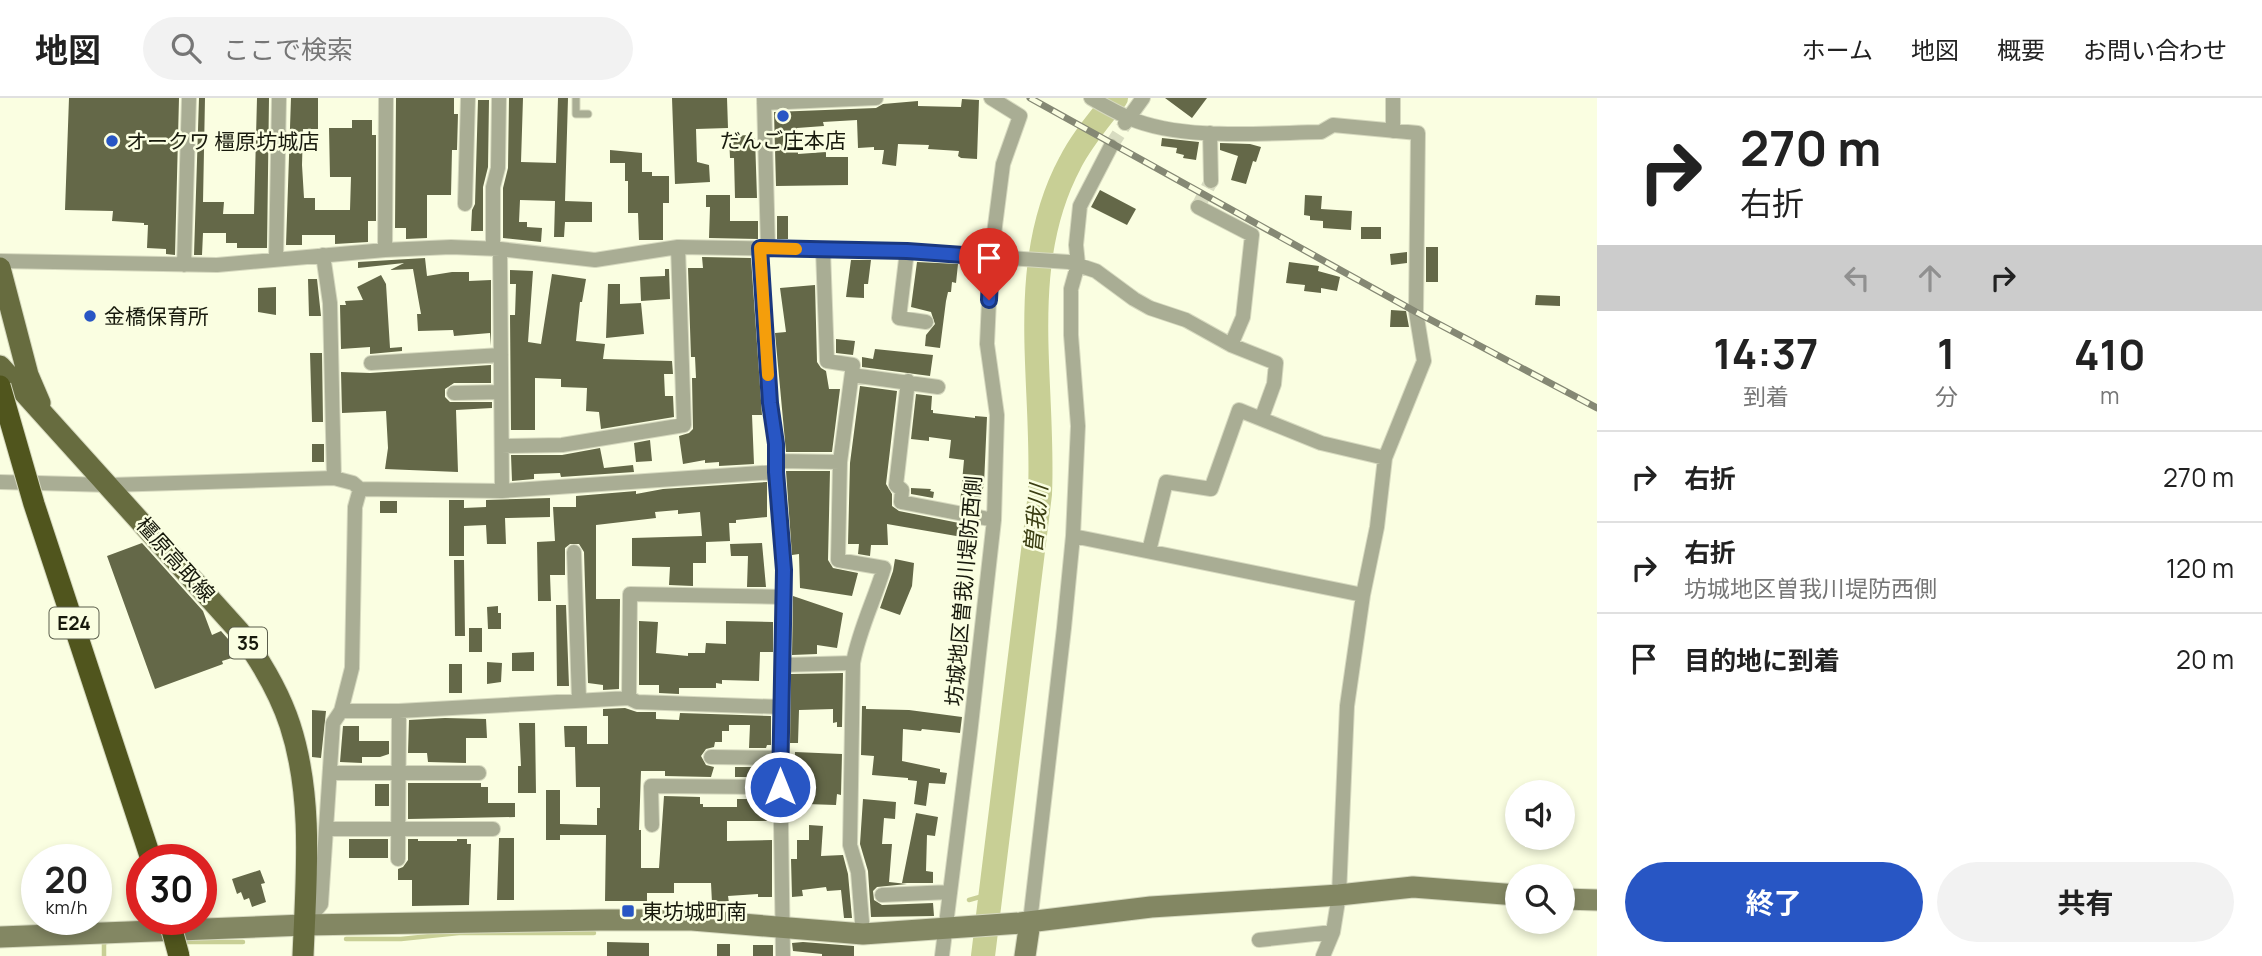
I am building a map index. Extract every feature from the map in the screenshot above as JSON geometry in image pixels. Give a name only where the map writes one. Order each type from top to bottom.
[{"type":"highway","name":"E24","points":[[0,386],[34,504],[146,844]]},
{"type":"highway","points":[[173,935],[179,956]]},
{"type":"main road","name":"橿原高取線","points":[[0,268],[28,375],[51,424]]},
{"type":"main road","name":"橿原高取線","points":[[0,366],[239,631],[255,653],[279,698],[297,748],[306,809],[303,956]]},
{"type":"street","points":[[184,265],[189,98]]},
{"type":"street","points":[[276,260],[279,98]]},
{"type":"street","points":[[385,250],[387,98]]},
{"type":"street","points":[[465,204],[468,98]]},
{"type":"street","points":[[499,98],[498,168],[493,187],[501,355],[502,491]]},
{"type":"street","points":[[783,956],[780,707],[784,570],[770,403],[764,248],[764,100],[876,98]]},
{"type":"street","name":"坊城地区曽我川堤防西側","points":[[942,956],[949,929],[950,892],[994,520],[997,415],[987,344],[994,257],[1003,164],[1020,116],[991,98]]},
{"type":"street","points":[[1090,98],[1125,118],[1155,126],[1210,133],[1321,132],[1333,125],[1418,133],[1416,312],[1424,361],[1385,458],[1377,527],[1363,594],[1347,706],[1339,895],[1334,932],[1323,956]]},
{"type":"street","points":[[1125,118],[1143,98]]},
{"type":"street","points":[[1393,98],[1393,131]]},
{"type":"street","points":[[1210,133],[1211,181]]},
{"type":"street","points":[[1025,956],[1025,923],[1064,628],[1073,536],[1078,426],[1071,335],[1071,289],[1080,206],[1111,146]]},
{"type":"street","points":[[1198,207],[1252,235],[1243,317],[1231,345]]},
{"type":"street","points":[[0,261],[217,265],[451,247],[497,249],[595,260],[678,247],[907,251],[1074,263],[1096,271],[1150,308],[1186,320],[1231,345],[1276,363],[1274,384],[1262,417]]},
{"type":"street","points":[[502,446],[562,445],[684,425],[678,247]]},
{"type":"street","points":[[823,250],[827,361],[853,365],[840,462],[838,560],[884,568],[874,602],[857,639],[853,663],[850,845],[858,872],[863,934]]},
{"type":"street","points":[[907,251],[899,318],[926,322]]},
{"type":"street","points":[[323,255],[330,303],[334,478]]},
{"type":"street","points":[[370,363],[501,355]]},
{"type":"street","points":[[852,375],[939,387]]},
{"type":"street","points":[[908,382],[896,485],[902,489],[901,502],[994,520]]},
{"type":"street","points":[[454,393],[501,392]]},
{"type":"street","points":[[1149,551],[1166,482],[1211,489],[1239,410],[1311,439],[1385,458]]},
{"type":"street","points":[[0,482],[110,485],[334,478],[353,483],[360,489],[502,491],[840,462]]},
{"type":"street","points":[[304,925],[321,904],[333,723],[341,711],[352,668],[355,507],[360,489]]},
{"type":"street","points":[[1073,536],[1363,594]]},
{"type":"street","points":[[574,551],[579,699]]},
{"type":"street","points":[[629,698],[630,594],[784,597]]},
{"type":"street","points":[[783,665],[853,663]]},
{"type":"street","points":[[341,711],[399,711],[629,698],[637,702],[780,707]]},
{"type":"street","points":[[398,859],[399,711]]},
{"type":"street","points":[[712,758],[780,758]]},
{"type":"street","points":[[331,773],[479,773]]},
{"type":"street","points":[[652,825],[651,786],[780,787]]},
{"type":"street","points":[[327,829],[493,829]]},
{"type":"street","points":[[0,937],[304,925],[692,920],[863,934],[1025,923],[1151,906],[1339,895],[1413,887],[1505,894]]},
{"type":"street","points":[[882,895],[950,892]]},
{"type":"street","points":[[1575,899],[1597,900]]},
{"type":"street","points":[[1259,940],[1334,932]]},
{"type":"lane","points":[[576,98],[576,114],[588,114]]},
{"type":"building","points":[[69,98],[179,98],[175,255],[166,254],[166,249],[147,248],[148,225],[144,223],[112,221],[113,211],[65,210]]},
{"type":"building","points":[[199,98],[205,98],[203,202],[224,202],[223,214],[254,214],[257,98],[269,98],[267,248],[237,248],[237,243],[226,243],[226,233],[203,233],[202,255],[194,255]]},
{"type":"building","points":[[291,98],[318,98],[318,129],[303,129],[302,165],[304,198],[315,198],[315,210],[350,210],[351,177],[330,177],[329,128],[352,128],[352,120],[372,120],[372,135],[376,135],[376,221],[368,221],[368,242],[335,244],[335,235],[302,235],[302,245],[286,245]]},
{"type":"building","points":[[396,98],[454,98],[454,114],[458,114],[457,150],[452,150],[451,195],[427,195],[427,238],[406,239],[406,228],[395,228]]},
{"type":"building","points":[[509,98],[523,98],[521,162],[556,163],[558,98],[568,98],[565,201],[592,202],[592,222],[565,222],[564,237],[554,237],[555,201],[520,200],[519,222],[527,222],[527,227],[542,228],[541,242],[503,238],[503,188],[508,168]]},
{"type":"building","points":[[672,98],[727,98],[728,128],[696,129],[697,162],[709,165],[710,182],[675,184]]},
{"type":"building","points":[[1165,98],[1207,98],[1192,118]]},
{"type":"building","points":[[962,99],[979,100],[977,159],[961,158],[958,156],[959,151],[928,149],[929,145],[898,144],[896,166],[882,164],[884,150],[874,150],[874,147],[858,148],[857,120],[823,122],[824,126],[797,128],[798,154],[826,152],[826,157],[848,157],[848,185],[776,186],[774,112],[876,108],[883,104],[918,101],[918,106],[961,107]]},
{"type":"building","points":[[478,100],[489,100],[488,167],[483,187],[483,231],[471,231],[475,204]]},
{"type":"building","points":[[749,135],[749,138],[755,138],[757,198],[735,198],[734,158],[730,158],[729,136]]},
{"type":"building","points":[[1162,138],[1199,142],[1196,160],[1183,158],[1184,155],[1176,153],[1177,148],[1161,146]]},
{"type":"building","points":[[1220,143],[1261,147],[1256,162],[1253,161],[1246,184],[1231,180],[1238,156],[1220,150]]},
{"type":"building","points":[[610,150],[642,153],[642,172],[652,172],[652,176],[669,176],[669,203],[663,203],[663,240],[639,240],[638,213],[628,213],[625,163],[610,163]]},
{"type":"building","points":[[1100,190],[1136,209],[1127,225],[1091,207]]},
{"type":"building","points":[[706,195],[730,195],[730,221],[758,221],[758,239],[709,238],[710,207],[706,207]]},
{"type":"building","points":[[1305,195],[1322,196],[1321,209],[1352,211],[1351,230],[1323,228],[1323,221],[1310,220],[1310,216],[1304,215]]},
{"type":"building","points":[[777,216],[788,216],[788,239],[777,239]]},
{"type":"building","points":[[1361,227],[1381,227],[1381,239],[1361,239]]},
{"type":"building","points":[[1426,247],[1438,247],[1438,282],[1426,282]]},
{"type":"building","points":[[1407,252],[1407,263],[1391,265],[1390,254]]},
{"type":"building","points":[[702,257],[751,258],[762,415],[752,415],[754,464],[719,466],[719,462],[705,463],[705,460],[683,464],[679,436],[693,429],[692,378],[696,378],[695,357],[691,357],[688,268],[703,268]]},
{"type":"building","points":[[425,258],[427,276],[469,272],[469,281],[491,280],[491,346],[490,333],[454,336],[453,330],[418,331],[417,314],[421,314],[413,269],[390,270],[404,263],[358,268],[358,262]]},
{"type":"building","points":[[851,260],[871,260],[868,284],[864,284],[864,298],[846,297]]},
{"type":"building","points":[[917,262],[958,264],[956,283],[952,282],[946,301],[940,348],[925,346],[926,335],[935,324],[931,312],[911,307]]},
{"type":"building","points":[[1289,262],[1319,266],[1318,271],[1340,277],[1337,291],[1321,288],[1321,293],[1304,291],[1305,285],[1286,283]]},
{"type":"building","points":[[665,269],[669,269],[670,299],[641,301],[640,277],[665,276]]},
{"type":"building","points":[[510,270],[533,271],[528,342],[541,344],[552,274],[586,279],[580,302],[576,341],[605,344],[603,359],[672,361],[673,374],[664,374],[665,396],[673,396],[674,417],[601,429],[599,412],[586,411],[587,388],[561,387],[561,379],[535,378],[535,430],[511,430],[510,315],[515,315],[516,284],[510,284]]},
{"type":"building","points":[[381,275],[386,284],[390,348],[402,347],[402,351],[370,354],[370,347],[341,349],[340,305],[346,305],[345,301],[363,300],[357,287]]},
{"type":"building","points":[[308,279],[317,279],[321,316],[309,316]]},
{"type":"building","points":[[608,284],[620,284],[620,304],[641,303],[644,334],[606,338]]},
{"type":"building","points":[[815,285],[817,362],[826,371],[829,389],[840,389],[832,452],[786,452],[775,333],[786,332],[780,288]]},
{"type":"building","points":[[276,287],[276,315],[258,312],[258,288]]},
{"type":"building","points":[[1536,295],[1560,296],[1560,306],[1535,305]]},
{"type":"building","points":[[1391,310],[1406,311],[1409,327],[1390,327]]},
{"type":"building","points":[[836,339],[855,341],[853,355],[836,353]]},
{"type":"building","points":[[875,349],[933,355],[930,376],[862,367],[862,357],[873,359]]},
{"type":"building","points":[[310,353],[322,353],[323,422],[312,422]]},
{"type":"building","points":[[491,365],[491,383],[454,383],[445,389],[445,397],[450,402],[492,402],[492,408],[456,410],[458,472],[385,469],[388,448],[386,411],[342,413],[341,372],[370,373]]},
{"type":"building","points":[[860,386],[897,391],[886,484],[892,494],[892,506],[899,511],[964,524],[962,537],[887,524],[888,545],[871,545],[870,556],[858,554],[859,544],[848,544],[850,463]]},
{"type":"building","points":[[916,394],[932,396],[933,413],[987,417],[984,484],[979,507],[960,504],[964,460],[949,458],[951,440],[929,437],[929,441],[911,439]]},
{"type":"building","points":[[650,440],[652,461],[636,462],[634,443]]},
{"type":"building","points":[[312,444],[324,444],[324,462],[312,462]]},
{"type":"building","points":[[600,448],[604,468],[633,465],[634,472],[561,477],[560,473],[534,474],[534,479],[512,481],[511,455],[562,455]]},
{"type":"building","points":[[786,471],[830,471],[828,560],[833,568],[858,573],[852,596],[800,588],[799,554],[792,555]]},
{"type":"building","points":[[767,482],[767,517],[736,520],[736,523],[729,523],[730,541],[706,542],[706,563],[693,563],[693,586],[669,585],[670,567],[632,566],[632,538],[702,536],[700,512],[655,512],[656,518],[596,525],[596,599],[620,599],[619,689],[603,690],[603,685],[588,683],[584,552],[579,544],[570,544],[565,548],[565,575],[550,575],[551,601],[538,601],[537,542],[555,541],[553,507],[576,507],[576,496],[636,491],[636,494],[663,489]]},
{"type":"building","points":[[911,488],[931,489],[930,491],[934,492],[933,498],[911,494]]},
{"type":"building","points":[[550,498],[550,517],[505,518],[506,544],[487,544],[486,525],[464,526],[464,556],[449,556],[449,500],[464,500],[464,508],[486,507],[486,500]]},
{"type":"building","points":[[380,501],[397,501],[397,513],[380,513]]},
{"type":"building","points":[[142,543],[203,611],[212,635],[221,631],[228,639],[235,657],[155,689],[107,556]]},
{"type":"building","points":[[762,543],[766,587],[747,587],[748,556],[731,556],[730,544]]},
{"type":"building","points":[[895,559],[914,563],[912,586],[900,615],[880,608]]},
{"type":"building","points":[[454,560],[464,560],[465,636],[455,636]]},
{"type":"building","points":[[793,596],[843,613],[837,648],[817,645],[817,654],[792,655]]},
{"type":"building","points":[[556,605],[566,605],[569,686],[557,686]]},
{"type":"building","points":[[498,606],[501,629],[488,629],[487,607]]},
{"type":"building","points":[[639,621],[658,622],[656,653],[688,656],[688,653],[705,653],[706,643],[726,644],[726,621],[773,622],[773,652],[760,652],[759,681],[722,680],[722,684],[716,683],[716,688],[679,688],[679,694],[659,693],[659,685],[639,685]]},
{"type":"building","points":[[469,628],[482,628],[482,652],[469,652]]},
{"type":"building","points":[[534,652],[534,671],[512,671],[512,653]]},
{"type":"building","points":[[487,662],[502,663],[501,682],[487,684]]},
{"type":"building","points":[[449,664],[462,664],[462,693],[449,693]]},
{"type":"building","points":[[843,673],[842,727],[837,727],[837,722],[833,723],[833,709],[799,710],[798,743],[790,743],[791,674]]},
{"type":"building","points":[[862,706],[866,706],[866,709],[909,710],[962,717],[960,733],[903,729],[902,761],[947,773],[945,784],[929,783],[926,806],[914,804],[917,781],[872,775],[874,756],[861,755]]},
{"type":"building","points":[[625,708],[637,712],[656,712],[656,719],[679,720],[680,713],[771,716],[771,745],[766,748],[749,748],[750,725],[729,725],[729,731],[722,731],[722,742],[715,742],[714,747],[706,749],[701,756],[706,765],[714,767],[711,777],[665,776],[665,771],[641,771],[639,830],[641,868],[659,868],[664,796],[700,797],[703,807],[737,807],[737,799],[770,799],[770,821],[727,821],[727,841],[772,840],[772,897],[758,897],[758,894],[728,896],[729,903],[712,903],[711,883],[674,883],[674,893],[647,893],[647,901],[605,901],[606,835],[560,835],[560,840],[546,840],[546,790],[560,790],[560,824],[597,825],[597,808],[600,808],[600,787],[576,787],[575,747],[565,747],[564,726],[587,726],[587,744],[608,744],[608,716],[603,716],[603,709]]},
{"type":"building","points":[[312,710],[326,711],[321,758],[312,757]]},
{"type":"building","points":[[486,719],[487,738],[466,738],[466,763],[428,762],[427,753],[408,753],[409,720]]},
{"type":"building","points":[[519,723],[535,723],[536,793],[518,793],[518,766],[521,766]]},
{"type":"building","points":[[343,726],[359,726],[359,741],[389,741],[389,754],[362,757],[362,763],[340,762]]},
{"type":"building","points":[[795,752],[842,754],[841,795],[837,794],[836,805],[806,804],[806,781],[794,780]]},
{"type":"building","points":[[735,767],[766,767],[766,777],[735,777]]},
{"type":"building","points":[[408,783],[481,783],[481,787],[488,787],[488,803],[515,803],[515,817],[408,819]]},
{"type":"building","points":[[375,784],[389,784],[389,806],[375,806]]},
{"type":"building","points":[[863,799],[896,802],[895,819],[884,818],[882,844],[892,844],[889,882],[907,884],[877,887],[873,891],[874,900],[882,905],[933,903],[934,916],[871,917],[868,871],[860,844]]},
{"type":"building","points":[[916,813],[938,817],[935,836],[927,835],[926,871],[933,872],[933,883],[902,883]]},
{"type":"building","points":[[809,825],[823,826],[821,856],[843,855],[848,874],[852,918],[844,918],[841,890],[827,891],[826,887],[802,890],[803,896],[792,897],[791,859],[797,859],[797,840],[809,840]]},
{"type":"building","points":[[499,838],[514,838],[514,900],[497,900]]},
{"type":"building","points":[[349,839],[388,839],[388,858],[349,858]]},
{"type":"building","points":[[408,839],[467,839],[467,844],[471,844],[469,905],[412,906],[412,880],[398,880],[398,869],[408,860]]},
{"type":"building","points":[[260,870],[265,883],[261,884],[266,902],[252,907],[249,898],[244,900],[241,892],[237,894],[232,879]]},
{"type":"building","points":[[607,942],[649,943],[649,956],[607,956]]},
{"type":"building","points":[[792,943],[854,946],[854,956],[822,956],[793,951]]},
{"type":"building","points":[[717,944],[730,944],[730,956],[717,956]]},
{"type":"building","points":[[753,945],[773,945],[773,956],[753,956]]},
{"type":"waterway","name":"曽我川","points":[[983,956],[1040,494],[1036,326],[1043,243],[1053,202],[1070,163],[1116,98]]},
{"type":"waterway","points":[[969,900],[990,894]]},
{"type":"waterway","points":[[346,939],[401,939],[459,933],[594,933]]},
{"type":"waterway","points":[[104,956],[104,942],[107,942]]},
{"type":"waterway","points":[[182,942],[243,942]]},
{"type":"tunnel","points":[[1111,146],[1125,124]]},
{"type":"tunnel","points":[[1198,207],[1211,181]]},
{"type":"railway","points":[[1030,98],[1416,312],[1597,408]]},
{"type":"slow traffic","points":[[768,375],[760,248],[796,249]]},
{"type":"place","name":"だんご庄本店","points":[[783,116]]},
{"type":"place","name":"オークワ 橿原坊城店","points":[[112,141]]},
{"type":"place","name":"金橋保育所","points":[[90,316]]},
{"type":"place","name":"東坊城町南","points":[[628,911]]},
{"type":"route","points":[[780,787],[784,570],[760,248],[907,251],[991,257],[989,300]]}]
